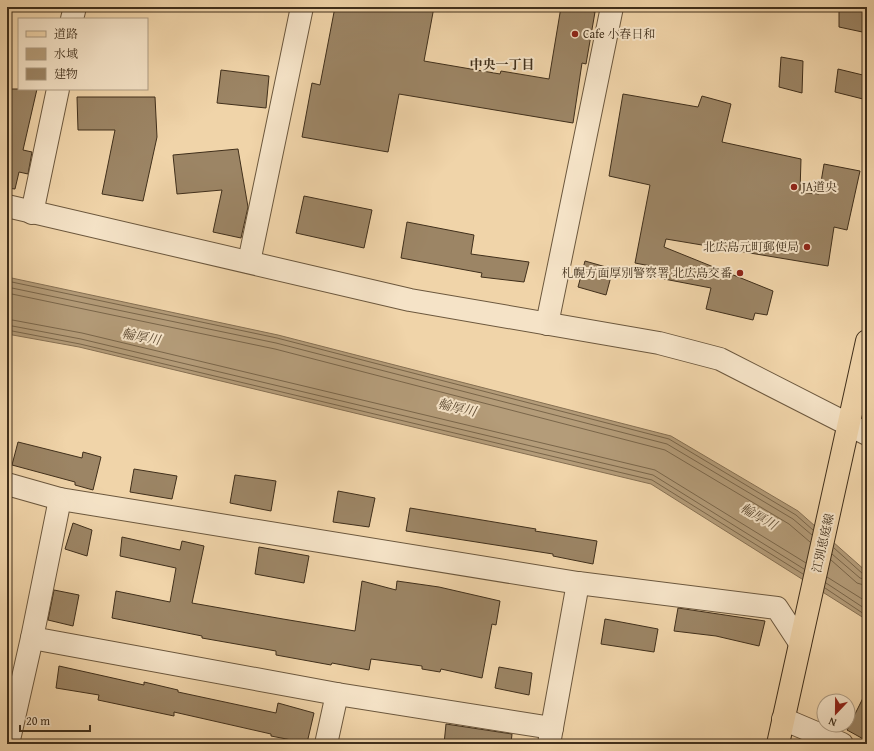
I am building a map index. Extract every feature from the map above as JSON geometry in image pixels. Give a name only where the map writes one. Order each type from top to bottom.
[{"type":"main road","name":"江別恵庭線","points":[[778,744],[834,494],[858,429],[867,341]]},
{"type":"street","points":[[72,18],[75,7]]},
{"type":"street","points":[[250,262],[302,7]]},
{"type":"street","points":[[547,324],[612,7]]},
{"type":"street","points":[[32,213],[58,90]]},
{"type":"street","points":[[7,206],[410,300],[659,343],[720,359],[858,429]]},
{"type":"street","points":[[7,484],[60,499],[578,583],[777,608],[802,635]]},
{"type":"street","points":[[8,744],[32,638],[60,499]]},
{"type":"street","points":[[32,638],[337,694],[550,736],[578,583]]},
{"type":"street","points":[[326,744],[337,694]]},
{"type":"street","points":[[783,718],[842,744]]},
{"type":"water","name":"輪厚川","points":[[7,277],[278,335],[671,436],[798,511],[867,572],[867,620],[651,484],[79,347],[7,334]]},
{"type":"building","points":[[335,7],[434,7],[424,61],[500,74],[501,71],[549,79],[561,7],[571,7],[595,12],[586,64],[582,63],[573,123],[399,94],[388,152],[302,137],[312,83],[320,85]]},
{"type":"building","points":[[839,7],[867,7],[867,33],[839,27]]},
{"type":"building","points":[[781,57],[803,61],[802,93],[779,87]]},
{"type":"building","points":[[838,69],[867,76],[867,100],[835,92]]},
{"type":"building","points":[[221,70],[269,76],[266,108],[217,103]]},
{"type":"building","points":[[7,89],[37,90],[23,150],[32,152],[28,174],[19,172],[15,189],[7,188]]},
{"type":"building","points":[[623,94],[698,107],[702,96],[731,104],[722,142],[801,159],[800,192],[819,194],[824,164],[860,171],[847,230],[834,227],[828,266],[666,239],[664,247],[773,291],[767,315],[755,313],[753,320],[706,309],[711,288],[664,279],[666,269],[635,263],[650,185],[609,176]]},
{"type":"building","points":[[77,97],[155,97],[157,137],[143,201],[102,194],[115,130],[78,130]]},
{"type":"building","points":[[238,149],[248,207],[241,238],[213,232],[222,190],[177,194],[173,155]]},
{"type":"building","points":[[304,196],[372,210],[364,248],[296,233]]},
{"type":"building","points":[[407,222],[474,235],[471,254],[529,262],[524,282],[481,277],[482,273],[401,258]]},
{"type":"building","points":[[585,261],[613,269],[606,295],[578,287]]},
{"type":"building","points":[[18,442],[82,458],[83,452],[101,457],[93,490],[75,485],[75,482],[12,465]]},
{"type":"building","points":[[134,469],[177,476],[172,499],[130,492]]},
{"type":"building","points":[[235,475],[276,481],[271,511],[230,503]]},
{"type":"building","points":[[338,491],[375,498],[369,527],[333,522]]},
{"type":"building","points":[[410,508],[536,529],[535,531],[597,541],[593,564],[553,556],[553,554],[406,531]]},
{"type":"building","points":[[73,523],[92,530],[87,556],[65,549]]},
{"type":"building","points":[[122,537],[180,550],[182,541],[204,546],[192,603],[283,619],[355,631],[362,581],[396,590],[397,581],[439,587],[500,601],[496,625],[492,624],[482,678],[441,669],[440,672],[422,669],[422,666],[371,659],[369,670],[332,663],[331,665],[276,655],[276,651],[202,638],[202,636],[112,618],[116,591],[170,602],[176,568],[120,556]]},
{"type":"building","points":[[259,547],[309,556],[304,583],[255,574]]},
{"type":"building","points":[[54,590],[79,595],[73,626],[48,620]]},
{"type":"building","points":[[678,608],[765,621],[759,646],[716,636],[674,631]]},
{"type":"building","points":[[605,619],[658,629],[654,652],[601,644]]},
{"type":"building","points":[[59,666],[144,685],[144,682],[178,690],[178,692],[276,713],[278,703],[314,713],[307,743],[271,736],[271,734],[174,712],[174,716],[98,700],[99,695],[56,688]]},
{"type":"building","points":[[499,667],[532,673],[529,695],[495,688]]},
{"type":"building","points":[[867,690],[867,741],[852,733],[856,733],[856,712]]},
{"type":"building","points":[[446,724],[512,734],[511,744],[444,744]]},
{"type":"place","name":"Cafe 小春日和","points":[[575,34]]},
{"type":"place","name":"JA道央","points":[[794,187]]},
{"type":"place","name":"北広島元町郵便局","points":[[807,247]]},
{"type":"place","name":"札幌方面厚別警察署 北広島交番","points":[[740,273]]},
{"type":"district","name":"中央一丁目","points":[[502,64]]}]
